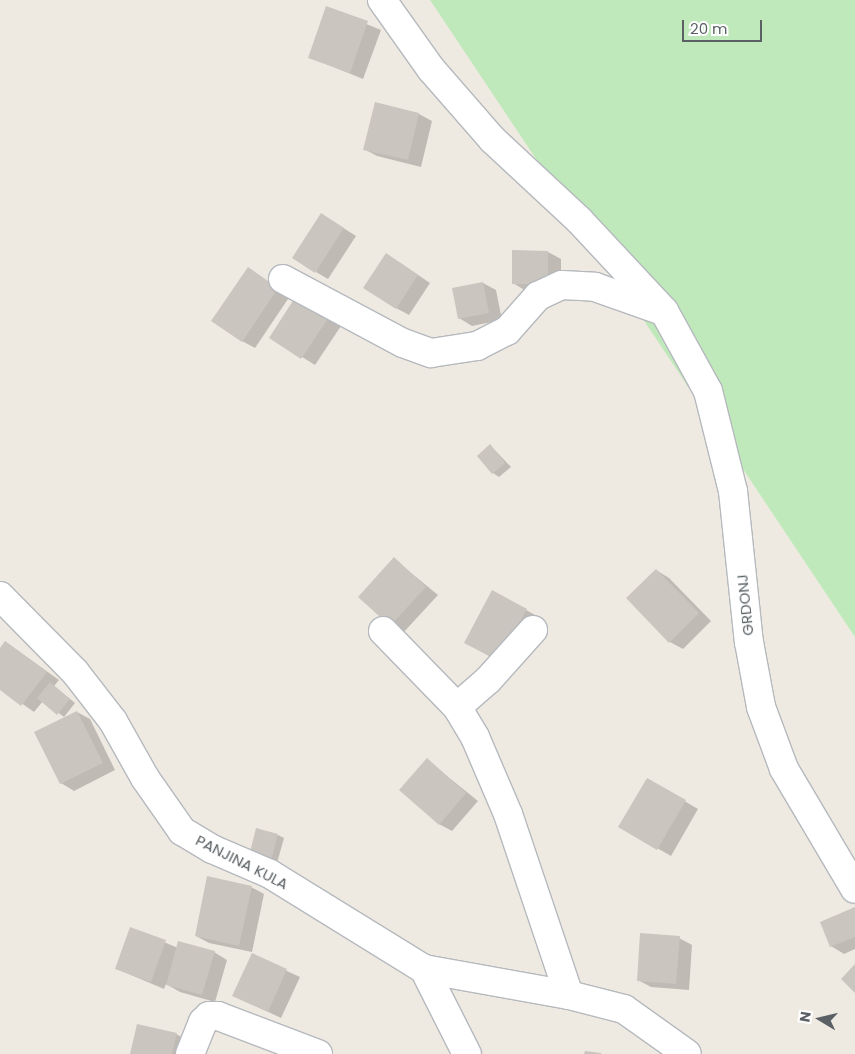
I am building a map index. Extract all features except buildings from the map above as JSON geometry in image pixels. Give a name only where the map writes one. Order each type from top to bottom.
[{"type":"street","name":"GRDONJ","points":[[382,0],[431,69],[493,140],[579,220],[664,311],[708,390],[733,491],[749,642],[761,707],[784,769],[855,889]]},
{"type":"street","points":[[283,279],[403,344],[431,352],[477,346],[507,331],[538,296],[562,285],[595,287],[664,311]]},
{"type":"street","name":"PANJINA KULA","points":[[0,596],[76,672],[112,721],[145,778],[182,832],[212,848],[270,874],[424,969]]},
{"type":"street","points":[[457,707],[488,680],[533,630]]},
{"type":"street","points":[[383,631],[457,707],[475,737],[508,814],[569,995]]},
{"type":"street","points":[[424,969],[569,995],[624,1009],[687,1054]]},
{"type":"street","points":[[424,969],[466,1054]]},
{"type":"street","points":[[190,1054],[203,1022],[209,1016],[218,1016],[318,1054]]},
{"type":"green space","points":[[430,0],[855,0],[855,637]]}]
